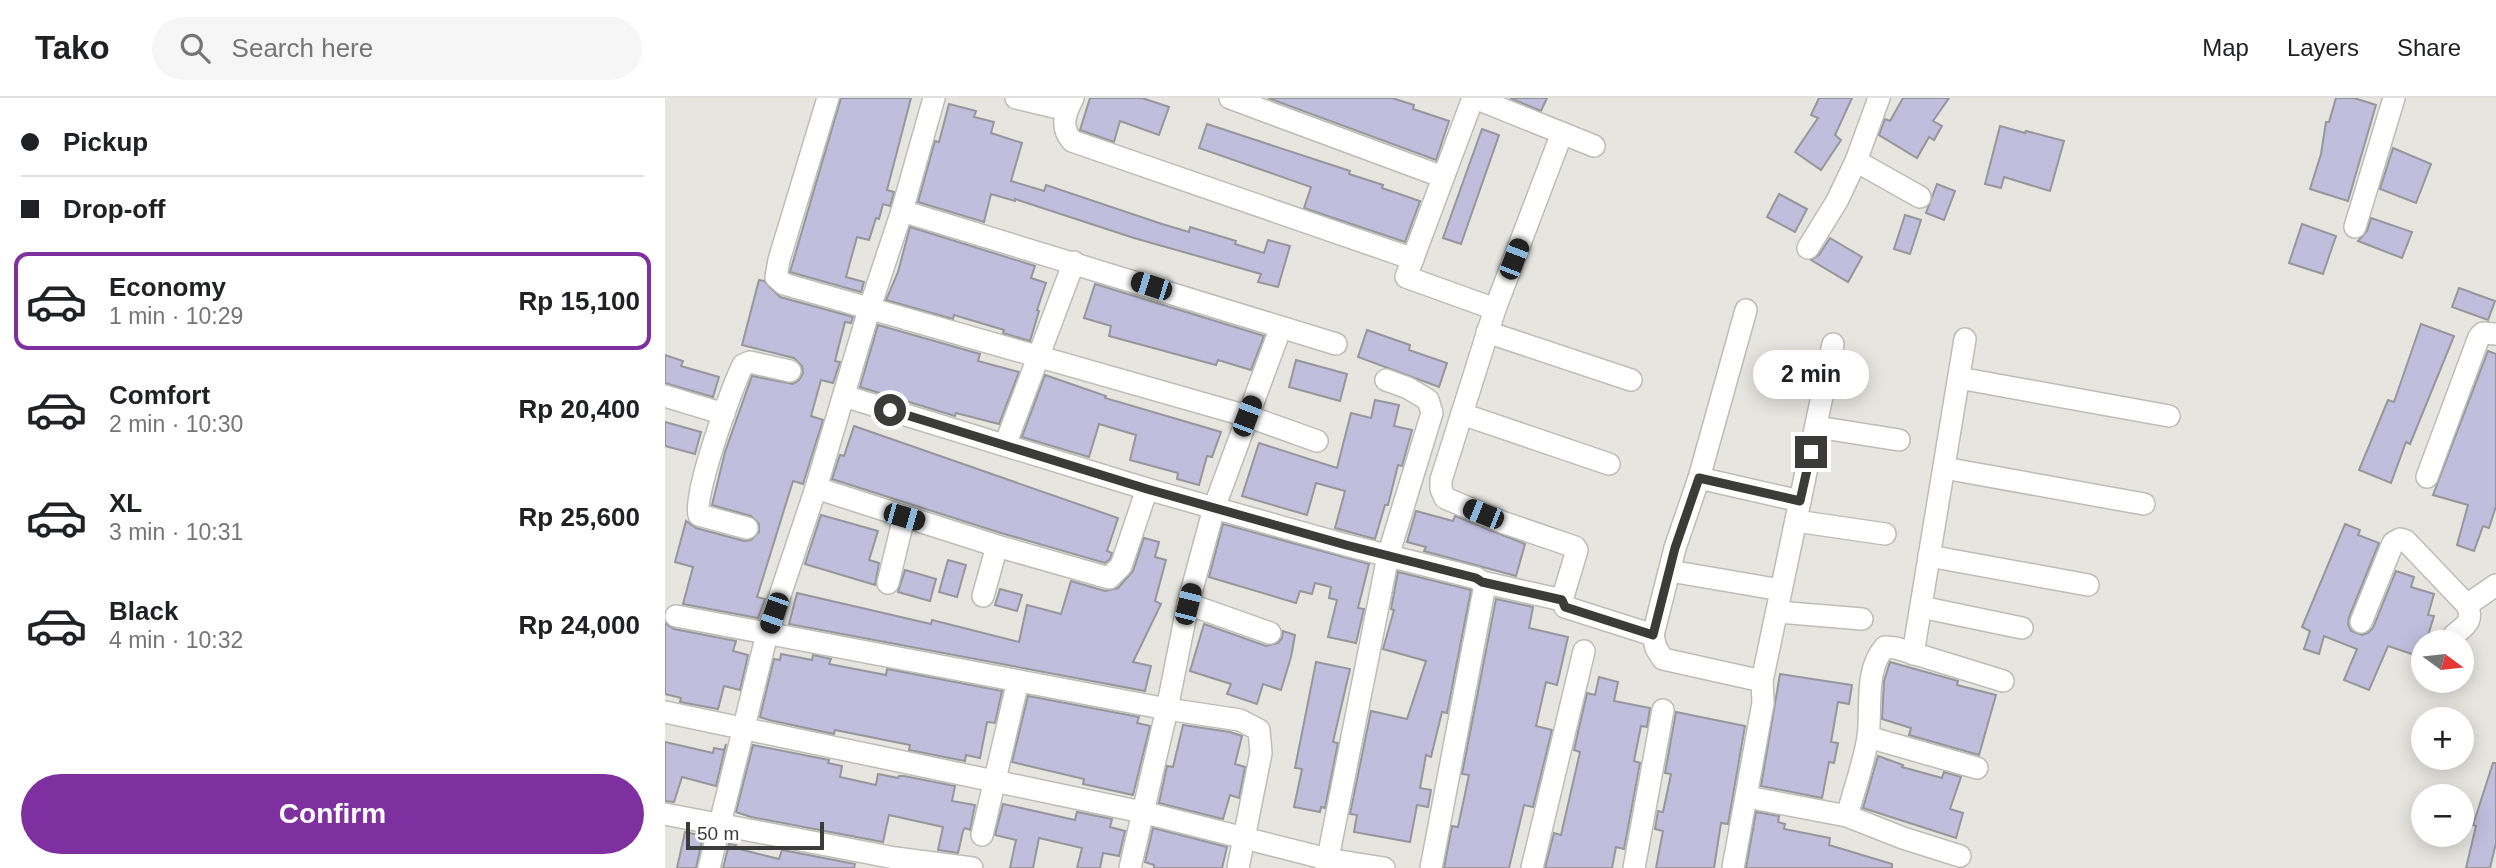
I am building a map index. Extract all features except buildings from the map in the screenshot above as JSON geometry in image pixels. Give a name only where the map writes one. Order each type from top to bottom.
[{"type":"street","points":[[828,98],[776,277],[784,284],[1247,416],[1317,440]]},
{"type":"street","points":[[709,868],[767,634],[816,488],[934,98]]},
{"type":"street","points":[[1016,98],[1070,104],[1065,132],[1072,141],[1413,259]]},
{"type":"street","points":[[1230,98],[1443,177]]},
{"type":"street","points":[[1495,309],[1406,277],[1474,98],[1594,146]]},
{"type":"street","points":[[1808,248],[1837,201],[1856,161],[1879,98]]},
{"type":"street","points":[[2355,228],[2394,98]]},
{"type":"street","points":[[1562,133],[1487,332],[1441,480],[1441,489],[1445,498],[1502,522],[1575,547],[1577,550],[1562,600],[1565,607],[1653,635]]},
{"type":"street","points":[[1856,161],[1920,197]]},
{"type":"street","points":[[902,211],[1336,344]]},
{"type":"street","points":[[1005,445],[1074,262]]},
{"type":"street","points":[[1746,310],[1653,635],[1656,648],[1663,659],[1762,681]]},
{"type":"street","points":[[1130,868],[1188,604],[1214,508],[1281,327]]},
{"type":"street","points":[[1487,332],[1631,380]]},
{"type":"street","points":[[2427,477],[2479,337],[2483,332],[2496,334]]},
{"type":"street","points":[[1913,654],[1965,339]]},
{"type":"street","points":[[1733,868],[1763,703],[1762,681],[1833,344]]},
{"type":"street","points":[[747,528],[699,515],[697,509],[724,414],[743,365],[750,362],[790,370]]},
{"type":"street","points":[[1959,378],[2169,416]]},
{"type":"street","points":[[1327,863],[1388,556],[1432,413],[1428,400],[1408,388],[1386,380]]},
{"type":"street","points":[[665,396],[724,414]]},
{"type":"street","points":[[844,396],[1147,489],[1476,578],[1482,582],[1562,600]]},
{"type":"street","points":[[1462,414],[1609,464]]},
{"type":"street","points":[[1817,427],[1899,440]]},
{"type":"street","points":[[1944,468],[2144,504]]},
{"type":"street","points":[[1699,478],[1798,511],[1885,534]]},
{"type":"street","points":[[816,488],[997,546],[1109,578],[1121,566],[1147,489]]},
{"type":"street","points":[[888,583],[904,517]]},
{"type":"street","points":[[2361,622],[2393,543],[2400,539],[2482,595],[2470,612],[2469,623],[2460,630]]},
{"type":"street","points":[[983,596],[997,546]]},
{"type":"street","points":[[1929,556],[2088,585]]},
{"type":"street","points":[[1670,571],[1781,590]]},
{"type":"street","points":[[1431,868],[1484,590],[1482,582]]},
{"type":"street","points":[[1188,604],[1270,633]]},
{"type":"street","points":[[1921,607],[2022,628]]},
{"type":"street","points":[[1777,612],[1862,619]]},
{"type":"street","points":[[676,616],[1167,709],[1240,720],[1259,730],[1261,753],[1238,868]]},
{"type":"street","points":[[1847,816],[1868,737],[1872,675],[1877,656],[1885,647],[2004,681]]},
{"type":"street","points":[[1532,868],[1584,652]]},
{"type":"street","points":[[982,835],[1018,681]]},
{"type":"street","points":[[1634,868],[1663,710]]},
{"type":"street","points":[[665,712],[1142,812],[1244,837],[1327,863],[1384,868]]},
{"type":"street","points":[[1868,737],[1977,768]]},
{"type":"street","points":[[1747,797],[1847,816],[1903,838],[1961,856]]},
{"type":"street","points":[[665,814],[895,858],[972,868]]},
{"type":"route","points":[[890,410],[1147,489],[1476,578],[1482,582],[1562,600],[1565,607],[1653,635],[1675,548],[1699,478],[1800,501],[1811,452]]}]
